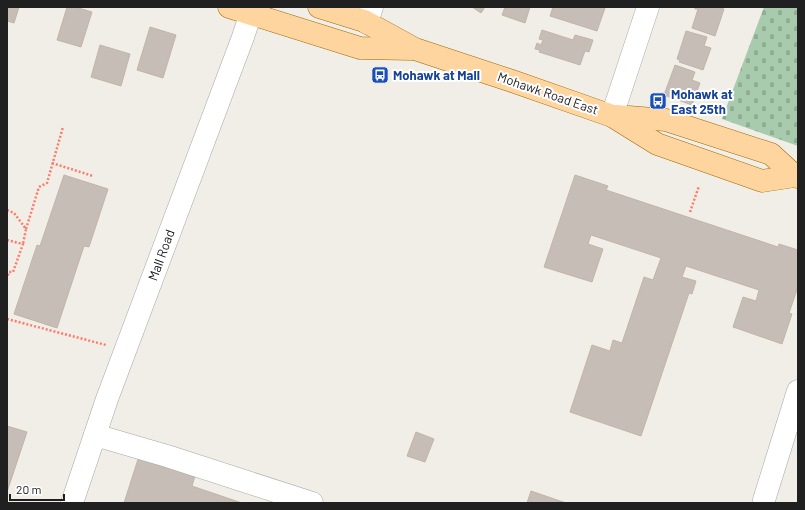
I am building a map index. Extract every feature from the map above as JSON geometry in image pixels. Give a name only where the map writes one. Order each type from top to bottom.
[{"type":"main road","name":"Mohawk Road East","points":[[228,7],[252,11],[360,48],[415,49],[612,116],[666,120],[771,154],[797,177]]},
{"type":"main road","name":"Mohawk Road East","points":[[319,7],[370,15],[415,49]]},
{"type":"street","points":[[612,116],[648,7]]},
{"type":"street","name":"Mall Road","points":[[72,503],[125,351],[252,11]]},
{"type":"street","points":[[764,500],[798,391]]},
{"type":"street","points":[[95,435],[167,456],[312,503]]},
{"type":"path","points":[[7,277],[9,272],[13,272],[23,244],[39,187],[47,183],[62,127]]},
{"type":"path","points":[[52,163],[92,176]]},
{"type":"path","points":[[690,212],[699,186]]},
{"type":"path","points":[[7,210],[14,213],[26,229]]},
{"type":"path","points":[[7,240],[23,244]]},
{"type":"path","points":[[7,319],[125,351]]},
{"type":"green space","points":[[764,7],[798,8],[798,146],[722,119]]},
{"type":"building","points":[[7,7],[19,7],[14,23],[7,21]]},
{"type":"building","points":[[67,7],[75,7],[92,12],[81,47],[57,40]]},
{"type":"building","points":[[472,7],[485,7],[481,13]]},
{"type":"building","points":[[505,7],[530,7],[525,23],[502,15]]},
{"type":"building","points":[[553,7],[605,8],[597,31],[550,16]]},
{"type":"building","points":[[695,7],[717,7],[724,9],[715,36],[692,28],[698,9],[695,9]]},
{"type":"building","points":[[150,27],[176,35],[163,78],[137,70]]},
{"type":"building","points":[[542,30],[573,40],[575,35],[593,40],[589,52],[585,51],[580,65],[539,52],[540,50],[535,49],[537,43],[541,45],[543,40],[539,39]]},
{"type":"building","points":[[686,31],[707,37],[704,46],[711,48],[703,70],[679,62],[680,60],[677,59]]},
{"type":"building","points":[[100,45],[130,54],[121,86],[91,77]]},
{"type":"building","points":[[675,65],[695,72],[692,80],[700,83],[692,105],[664,95]]},
{"type":"building","points":[[64,175],[108,189],[89,247],[84,246],[57,328],[14,314],[37,245],[40,246]]},
{"type":"building","points":[[575,175],[608,186],[606,190],[778,247],[779,244],[798,250],[798,287],[789,313],[792,314],[782,344],[733,327],[743,297],[756,301],[759,290],[686,266],[682,277],[696,281],[692,294],[689,293],[641,436],[570,412],[592,345],[610,351],[613,340],[622,343],[644,277],[653,280],[661,258],[591,235],[588,244],[603,249],[592,282],[544,267]]},
{"type":"building","points":[[7,426],[27,432],[7,492]]},
{"type":"building","points":[[416,432],[434,439],[425,462],[407,456]]},
{"type":"building","points":[[139,456],[195,476],[192,486],[242,503],[124,503]]},
{"type":"building","points":[[531,491],[566,503],[527,503]]},
{"type":"place","name":"Mohawk at Mall","points":[[380,75]]},
{"type":"place","name":"Mohawk at East 25th","points":[[658,101]]}]
